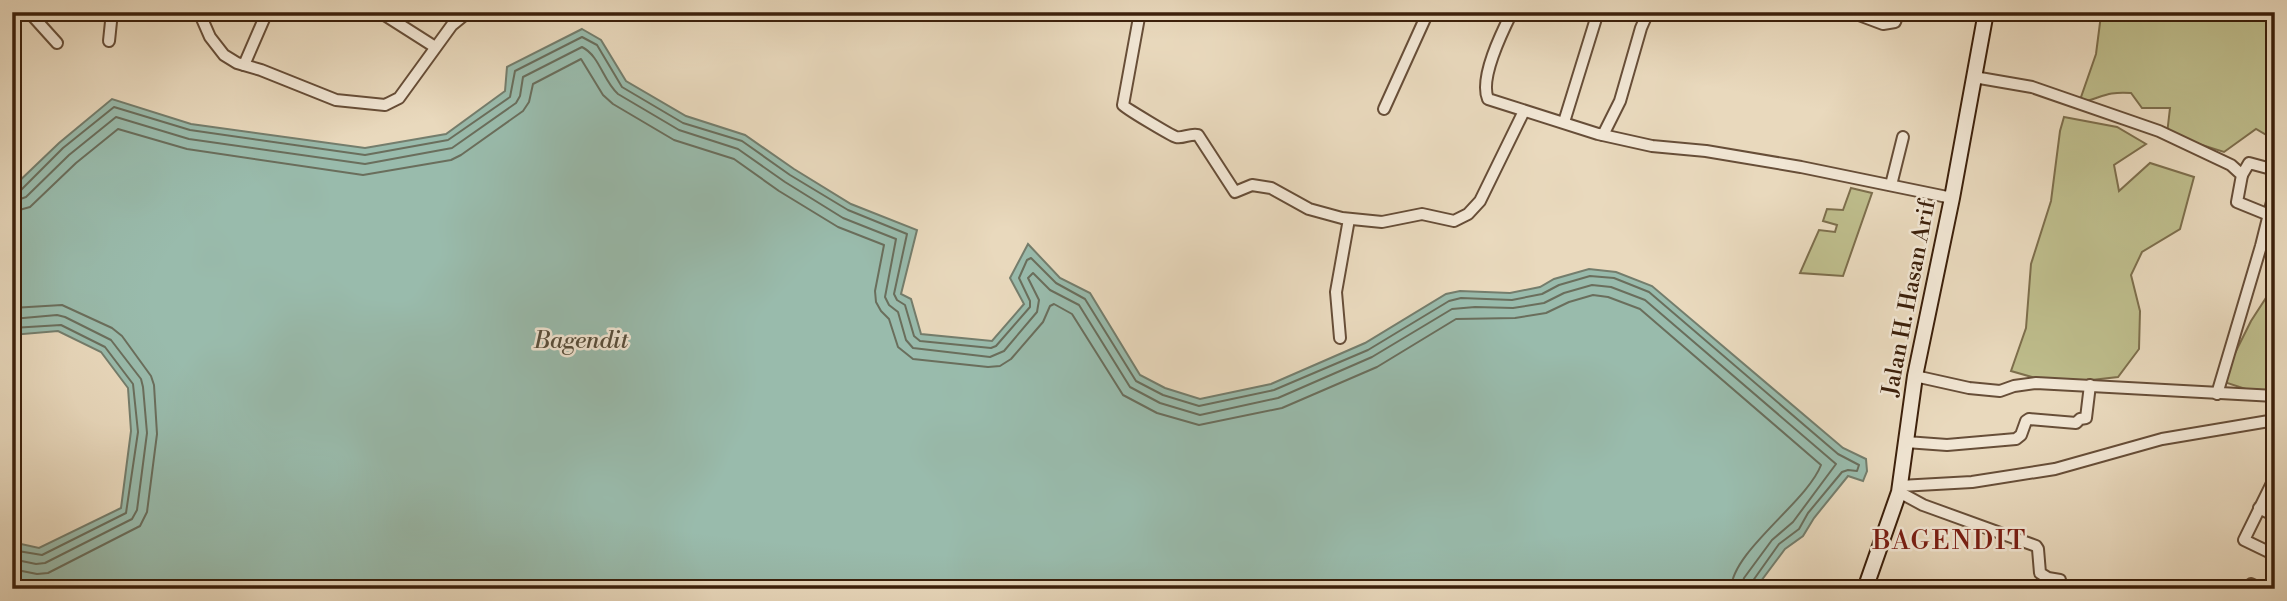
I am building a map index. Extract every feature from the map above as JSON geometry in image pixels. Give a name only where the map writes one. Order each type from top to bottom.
[{"type":"main road","name":"Jalan H. Hasan Arif","points":[[1865,589],[1900,489],[1915,376],[1952,198],[1986,12]]},
{"type":"street","points":[[29,12],[57,43]]},
{"type":"street","points":[[108,41],[113,12]]},
{"type":"street","points":[[199,12],[210,37],[224,55],[244,65],[336,100],[385,104],[399,98],[452,25],[468,12]]},
{"type":"street","points":[[244,65],[267,12]]},
{"type":"street","points":[[380,12],[435,47]]},
{"type":"street","points":[[1140,12],[1124,101],[1126,109],[1139,114],[1173,136],[1198,135],[1235,192],[1252,185],[1270,188],[1313,211],[1349,219],[1382,222],[1422,214],[1454,221],[1468,214],[1480,201],[1524,111]]},
{"type":"street","points":[[1384,109],[1428,12]]},
{"type":"street","points":[[1512,12],[1490,67],[1486,93],[1488,99],[1604,135],[1652,146],[1706,151],[1952,198]]},
{"type":"street","points":[[1564,122],[1598,12]]},
{"type":"street","points":[[1604,135],[1620,101],[1640,28],[1648,12]]},
{"type":"street","points":[[1850,12],[1883,23],[1895,22],[1899,12]]},
{"type":"street","points":[[1974,77],[2032,87],[2163,132],[2231,165],[2242,175]]},
{"type":"street","points":[[1891,185],[1903,137]]},
{"type":"street","points":[[2269,215],[2237,202],[2242,175],[2249,163],[2275,170]]},
{"type":"street","points":[[2217,394],[2275,190]]},
{"type":"street","points":[[1340,338],[1336,292],[1349,219]]},
{"type":"street","points":[[1915,376],[1969,388],[2000,391],[2036,383],[2275,396]]},
{"type":"street","points":[[1906,442],[1947,446],[2016,439],[2021,435],[2028,419],[2076,424],[2080,419],[2086,418],[2090,385]]},
{"type":"street","points":[[1900,489],[1972,482],[2055,469],[2162,439],[2275,420]]},
{"type":"street","points":[[2275,477],[2244,540],[2275,555]]},
{"type":"street","points":[[1900,489],[1923,505],[2036,546],[2040,573],[2060,580],[2062,589]]},
{"type":"street","points":[[2259,509],[2275,516]]},
{"type":"shaded area","points":[[2131,12],[2275,12],[2275,140],[2256,129],[2224,152],[2167,134],[2170,108],[2142,108],[2131,93],[2110,94],[2079,103],[2096,54],[2101,15]]},
{"type":"shaded area","points":[[2064,117],[2117,127],[2146,144],[2114,165],[2119,191],[2150,163],[2194,177],[2180,229],[2142,252],[2131,275],[2140,311],[2139,349],[2118,377],[2056,384],[2011,371],[2026,328],[2031,264],[2051,201]]},
{"type":"shaded area","points":[[1851,188],[1872,193],[1843,276],[1800,273],[1819,230],[1835,232],[1837,225],[1823,221],[1827,209],[1843,210]]},
{"type":"shaded area","points":[[2275,284],[2275,393],[2264,395],[2221,381],[2251,321]]},
{"type":"water","name":"Bagendit","points":[[582,29],[601,40],[626,81],[686,116],[745,135],[851,204],[917,230],[901,294],[911,299],[921,334],[992,341],[1024,304],[1010,278],[1028,244],[1060,278],[1090,293],[1140,375],[1165,388],[1200,399],[1271,384],[1365,343],[1446,294],[1460,291],[1510,293],[1540,287],[1554,279],[1589,269],[1616,272],[1652,286],[1843,448],[1866,459],[1867,471],[1863,481],[1848,476],[1803,536],[1785,549],[1755,589],[12,589],[12,542],[39,548],[121,508],[131,431],[128,388],[101,352],[58,331],[12,335],[12,188],[59,143],[112,99],[191,124],[365,148],[446,134],[505,91],[507,67]]},
{"type":"district","name":"BAGENDIT","points":[[1950,541]]}]
